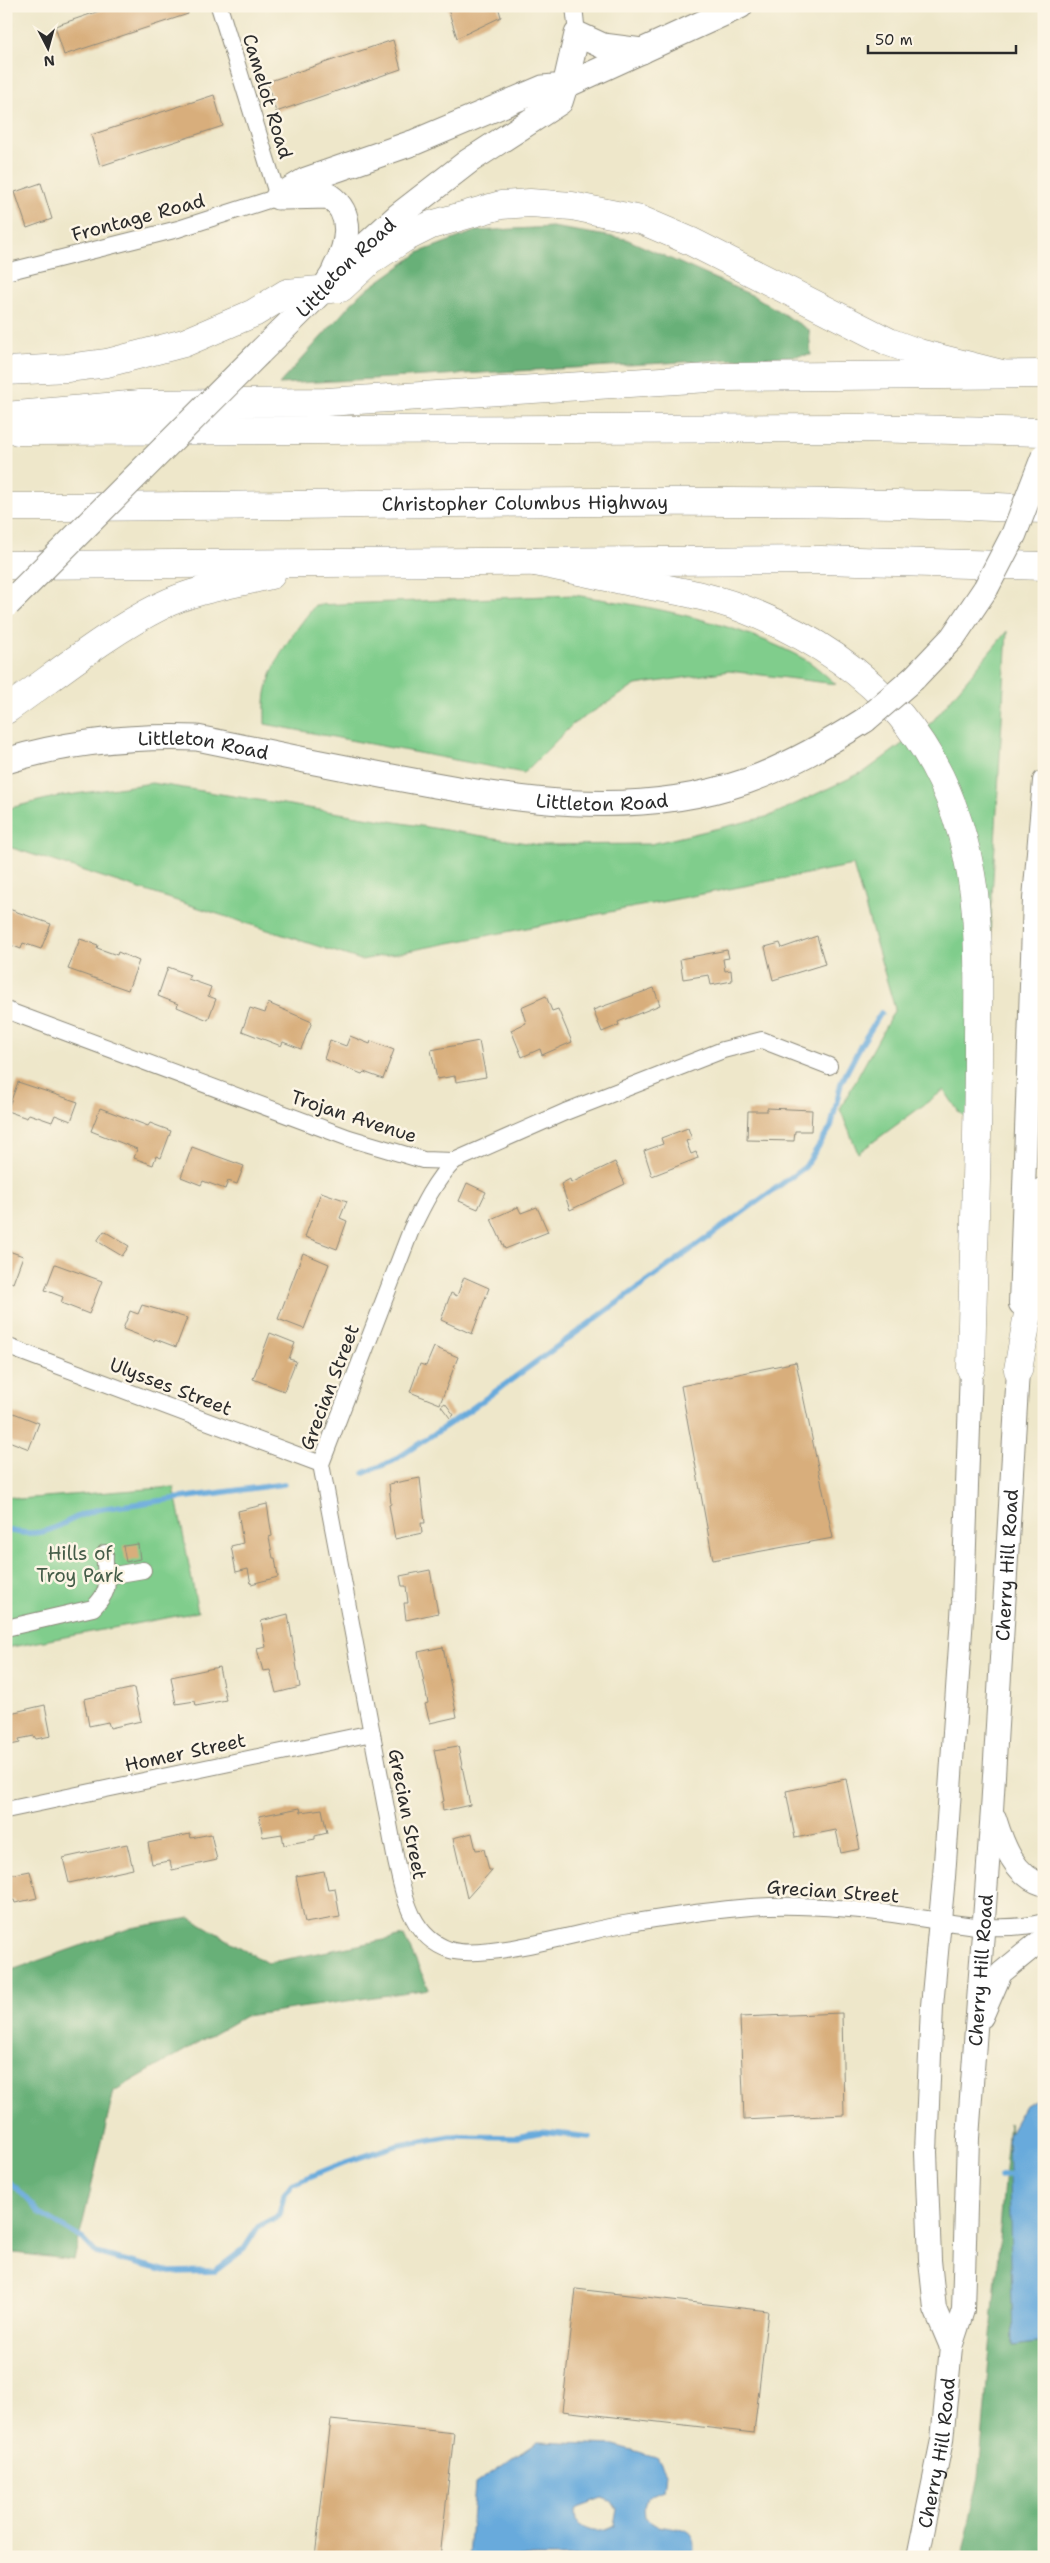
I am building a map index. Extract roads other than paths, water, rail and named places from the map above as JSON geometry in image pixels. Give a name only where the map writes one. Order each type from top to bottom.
[{"type":"highway","points":[[6,371],[67,368],[142,356],[212,332],[254,313],[287,293],[327,283],[341,288],[370,262],[403,239],[431,225],[462,214],[501,205],[530,203],[572,206],[641,220],[690,241],[889,342],[919,353],[1002,374]]},
{"type":"highway","points":[[6,416],[140,404],[326,402],[724,377],[1044,374]]},
{"type":"highway","points":[[6,431],[861,428],[1044,432]]},
{"type":"highway","name":"Christopher Columbus Highway","points":[[6,507],[706,502],[907,503],[1044,509]]},
{"type":"highway","points":[[6,564],[321,564],[821,560],[1044,566]]},
{"type":"highway","points":[[535,562],[686,592],[740,607],[776,624],[839,659],[877,691],[905,720],[938,769],[954,809],[968,859],[978,938],[978,1134],[971,1369]]},
{"type":"highway","points":[[6,710],[126,626],[161,606],[192,594],[321,564]]},
{"type":"highway","points":[[1018,1370],[1036,1269],[1044,1191]]},
{"type":"main road","points":[[278,197],[306,180],[415,142],[543,88],[565,86],[740,6]]},
{"type":"main road","points":[[577,34],[603,46],[642,51]]},
{"type":"main road","name":"Littleton Road","points":[[7,604],[327,283],[398,216],[461,167],[560,102],[577,34]]},
{"type":"main road","points":[[278,197],[329,196],[341,207],[346,225],[347,239],[341,258],[327,283]]},
{"type":"main road","name":"Littleton Road","points":[[6,761],[60,748],[114,740],[161,737],[197,738],[496,797],[586,804],[638,802],[690,796],[747,781],[791,763],[828,743],[864,720],[914,678],[953,637],[986,588],[1014,534],[1044,456]]},
{"type":"main road","name":"Cherry Hill Road","points":[[923,2551],[942,2440],[951,2347],[963,2310],[968,2138],[992,1810],[1018,1370],[1034,899],[1044,781]]},
{"type":"main road","name":"Cherry Hill Road","points":[[951,2347],[935,2309],[930,2260],[926,2152],[932,2006],[941,1921],[963,1595],[971,1369]]},
{"type":"main road","points":[[992,1810],[1003,1843],[1017,1868],[1044,1884]]},
{"type":"main road","points":[[975,2031],[1001,1973],[1044,1938]]},
{"type":"street","name":"Camelot Road","points":[[219,6],[278,197]]},
{"type":"street","points":[[574,6],[577,34]]},
{"type":"street","name":"Frontage Road","points":[[6,272],[178,229],[278,197]]},
{"type":"street","name":"Trojan Avenue","points":[[6,1010],[349,1138],[423,1160],[454,1161],[565,1112],[723,1050],[762,1040],[829,1066]]},
{"type":"street","name":"Grecian Street","points":[[454,1161],[442,1174],[411,1230],[321,1464],[406,1902],[423,1933],[439,1945],[452,1950],[478,1953],[624,1924],[754,1907],[826,1907],[941,1921],[959,1926],[1030,1926],[1044,1922]]},
{"type":"street","name":"Ulysses Street","points":[[6,1346],[321,1464]]},
{"type":"street","points":[[6,1628],[93,1608],[103,1598],[108,1586],[104,1553]]},
{"type":"street","points":[[108,1576],[143,1570]]},
{"type":"street","name":"Homer Street","points":[[6,1810],[372,1733]]},
{"type":"water","points":[[1044,2095],[1044,2342],[1013,2346],[1008,2135],[1025,2105]]},
{"type":"water","points":[[537,2442],[615,2445],[656,2457],[665,2474],[663,2490],[647,2497],[644,2507],[645,2517],[657,2524],[681,2529],[691,2534],[694,2547],[693,2557],[469,2557],[475,2484]],"holes":[[[602,2498],[613,2502],[617,2509],[614,2526],[594,2531],[584,2528],[575,2521],[574,2513],[577,2507]]]},
{"type":"waterway","points":[[364,1473],[393,1461],[464,1414],[805,1167],[831,1127],[841,1083],[881,1013]]},
{"type":"waterway","points":[[6,1530],[35,1533],[55,1528],[99,1509],[284,1484]]},
{"type":"waterway","points":[[6,2181],[16,2187],[42,2215],[83,2239],[96,2253],[170,2272],[215,2271],[244,2249],[258,2227],[280,2215],[284,2195],[292,2184],[343,2163],[395,2146],[451,2136],[517,2137],[542,2132],[589,2137]]},
{"type":"waterway","points":[[1000,2177],[1017,2174]]},
{"type":"park label","name":"Hills of Troy Park","points":[[80,1564]]}]
